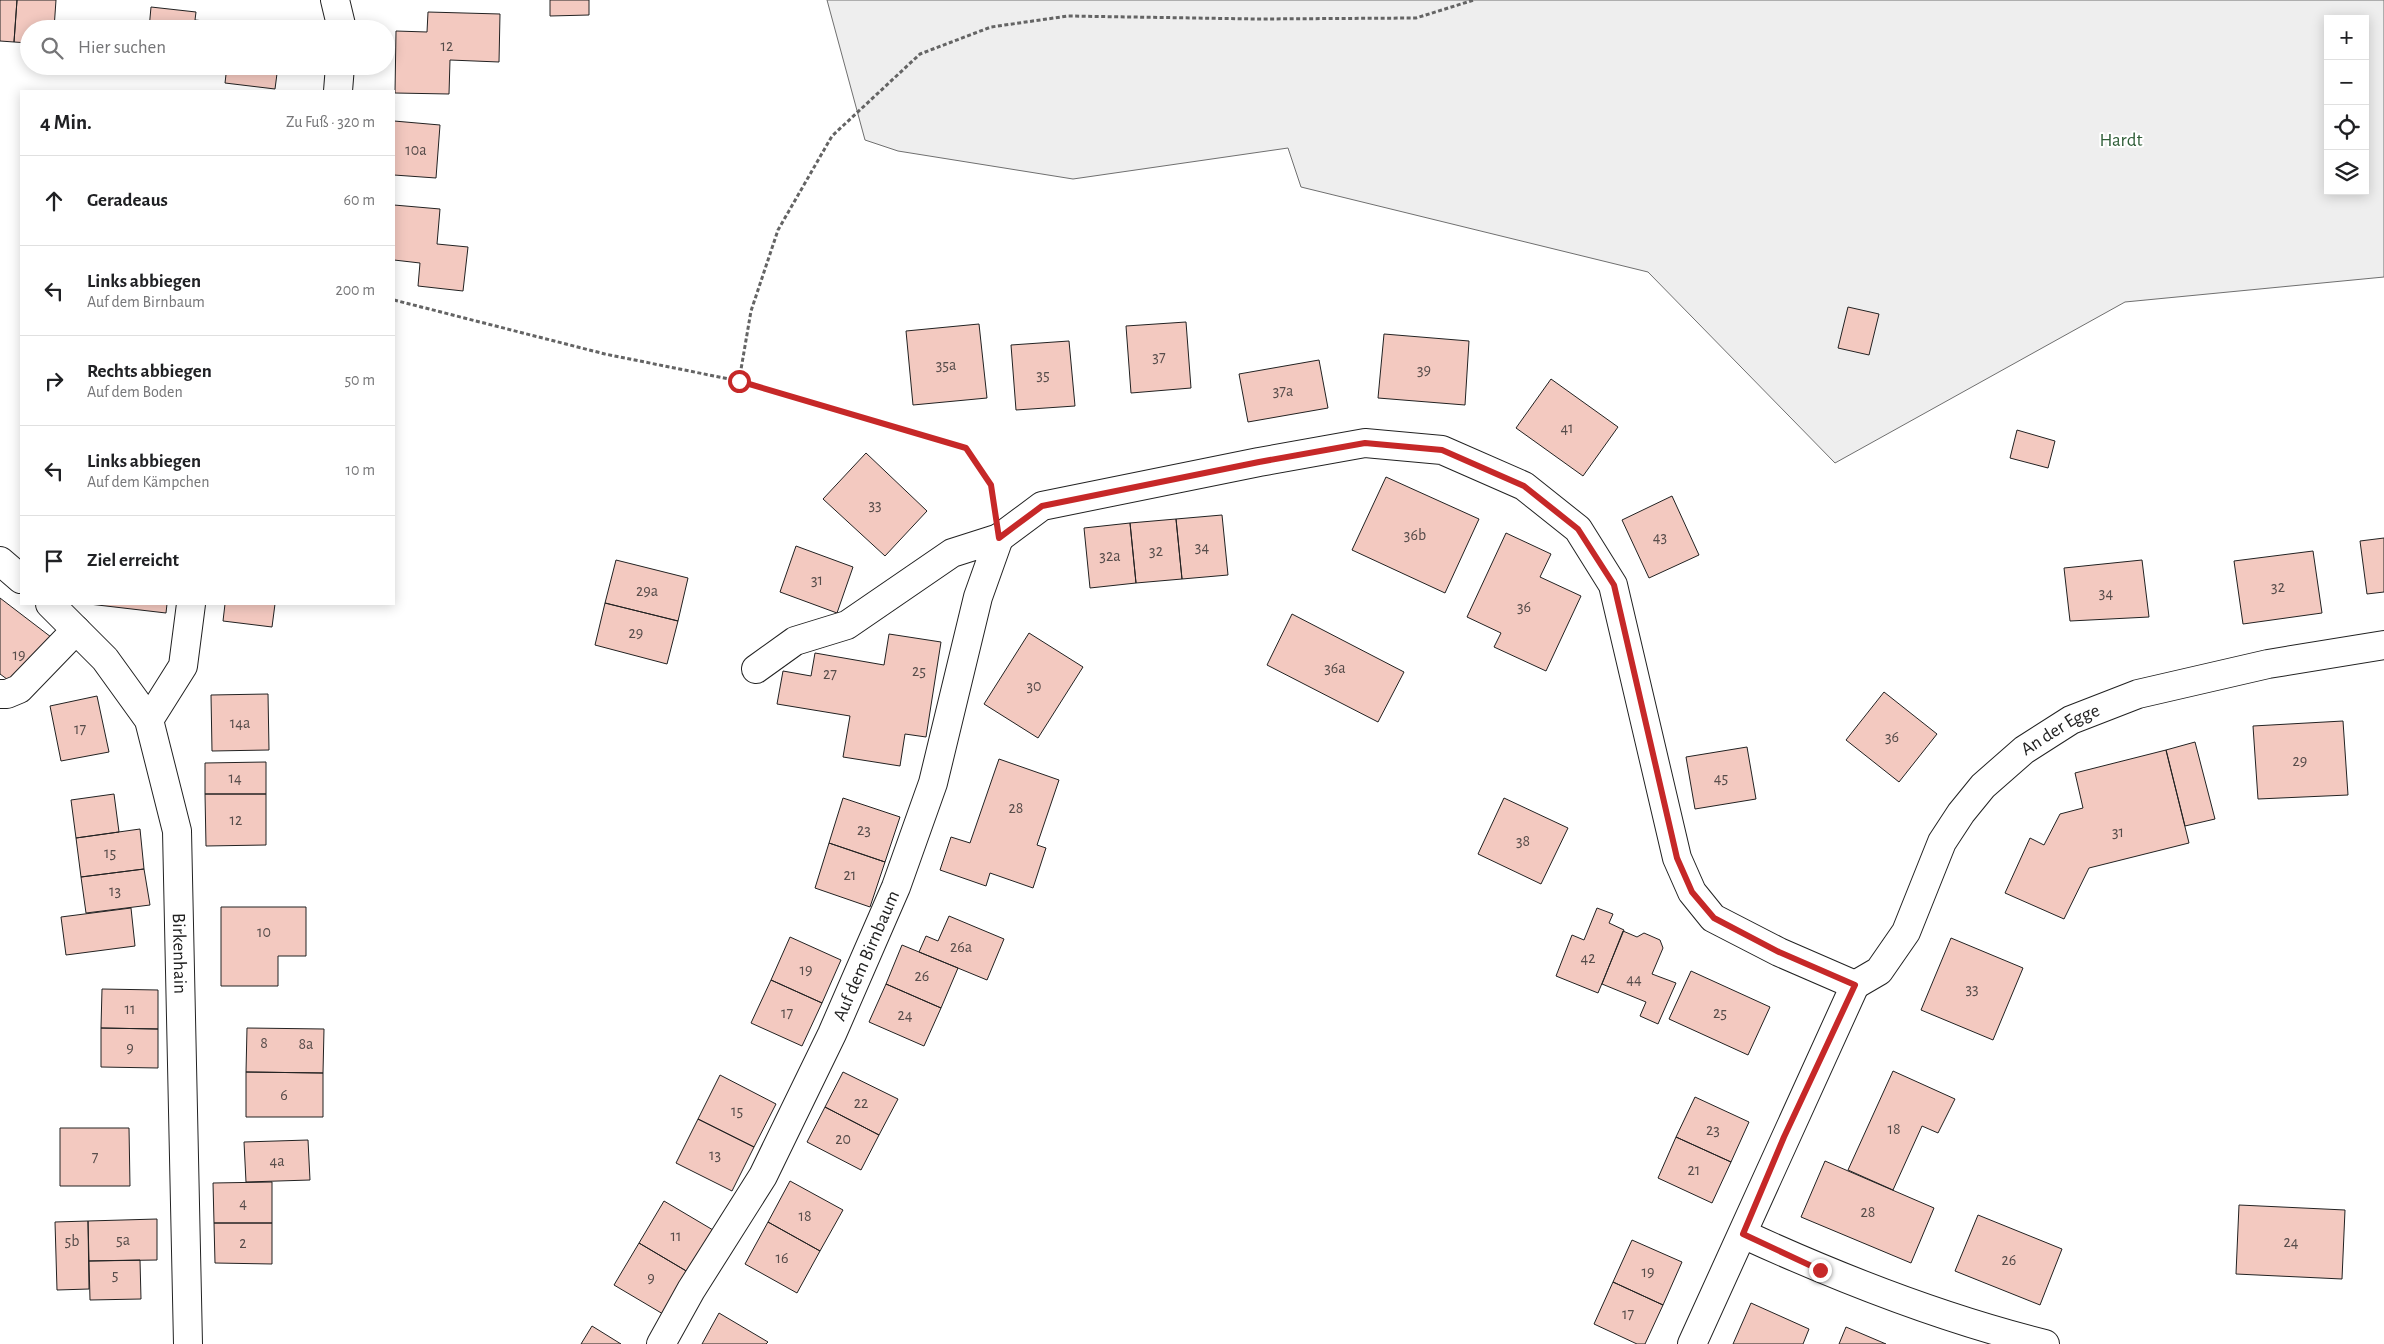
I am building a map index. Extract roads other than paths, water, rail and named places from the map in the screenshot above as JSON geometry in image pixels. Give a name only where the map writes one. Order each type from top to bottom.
[{"type":"street","points":[[335,0],[340,20]]},
{"type":"street","points":[[338,90],[339,75]]},
{"type":"street","points":[[756,669],[795,641],[846,625],[952,553],[999,538],[1042,506],[1259,462],[1365,443],[1442,450],[1524,486],[1578,529],[1614,585],[1677,858],[1692,892],[1714,918],[1779,952],[1855,985],[1784,1137],[1743,1234],[1692,1344]]},
{"type":"street","name":"Auf dem Birnbaum","points":[[661,1344],[691,1290],[762,1176],[832,1034],[896,887],[933,783],[978,598],[999,538]]},
{"type":"street","points":[[0,561],[20,578]]},
{"type":"street","name":"Birkenhain","points":[[51,605],[105,659],[148,720],[177,831],[188,1344]]},
{"type":"street","points":[[148,720],[183,666],[191,605]]},
{"type":"street","points":[[0,694],[19,690],[76,630]]},
{"type":"street","name":"An der Egge","points":[[1855,985],[1879,971],[1906,932],[1942,842],[1961,813],[1983,786],[2024,750],[2071,720],[2138,694],[2268,664],[2384,645]]},
{"type":"street","points":[[1743,1234],[1820,1270],[1894,1298],[1994,1331],[2045,1344]]},
{"type":"park label","name":"Hardt","points":[[2121,140]]}]
